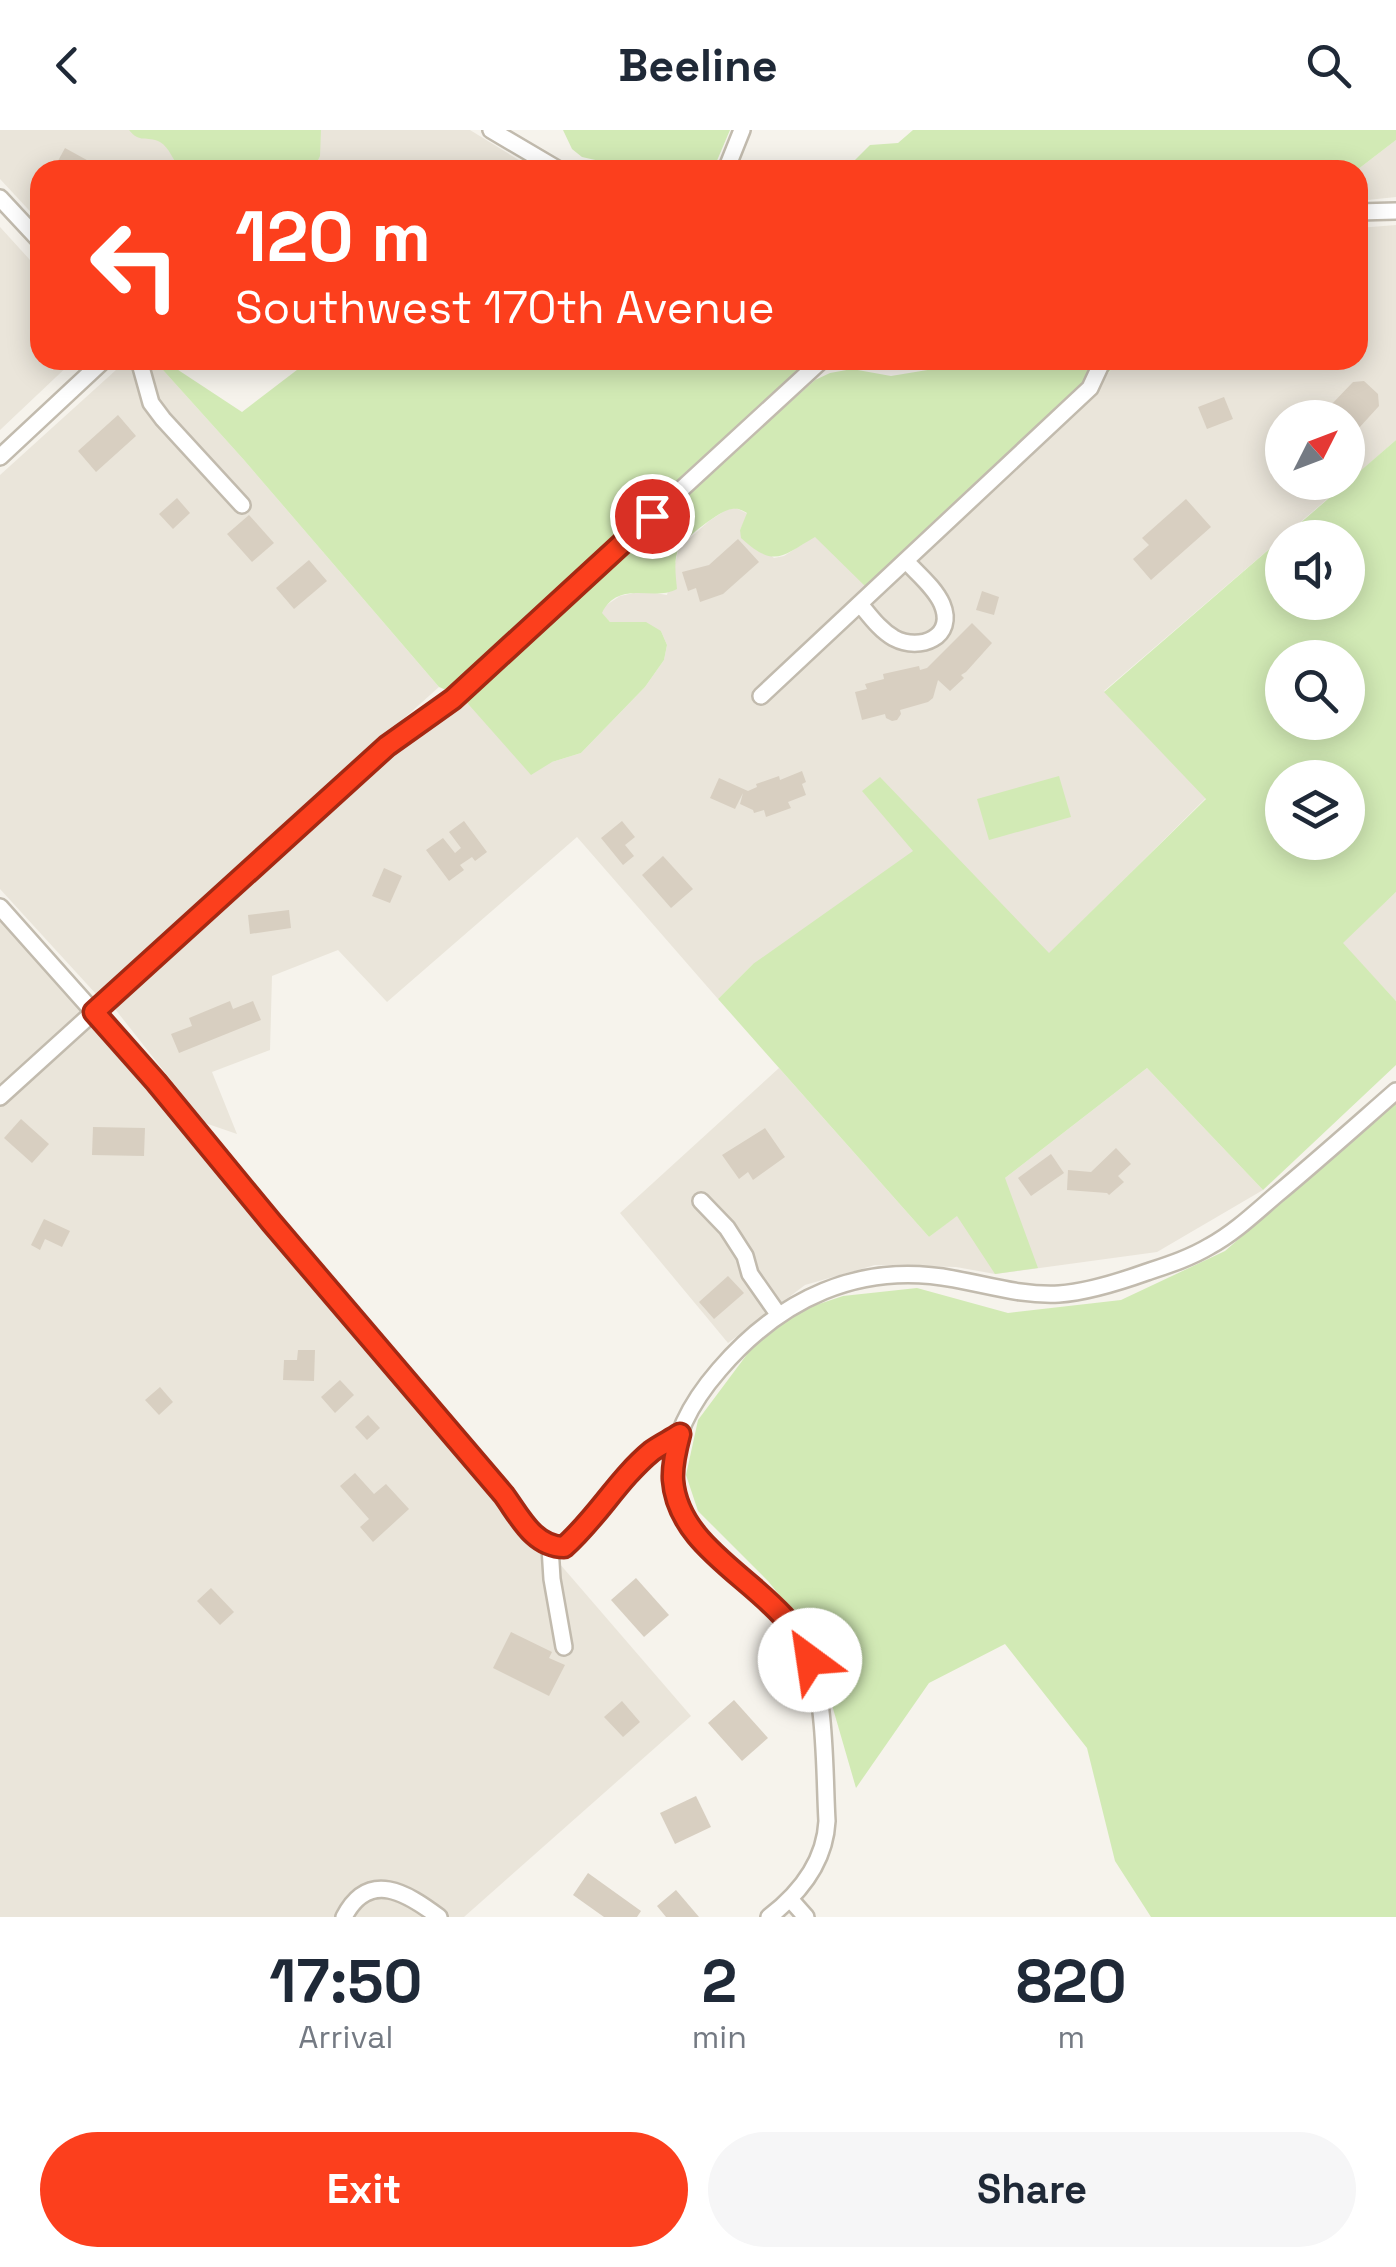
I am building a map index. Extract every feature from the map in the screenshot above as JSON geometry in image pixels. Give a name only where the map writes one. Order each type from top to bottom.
[{"type":"street","points":[[491,130],[542,160]]},
{"type":"street","points":[[730,160],[742,130]]},
{"type":"street","points":[[0,198],[30,230]]},
{"type":"street","points":[[1368,212],[1396,211]]},
{"type":"street","points":[[0,458],[93,370]]},
{"type":"street","points":[[142,370],[152,403],[163,419],[242,505]]},
{"type":"street","points":[[0,1097],[387,746],[453,699],[811,370]]},
{"type":"street","points":[[761,696],[1090,388],[1099,370]]},
{"type":"street","points":[[860,604],[891,636],[908,644],[928,643],[938,635],[944,624],[940,599],[906,561]]},
{"type":"street","points":[[0,907],[156,1082],[537,1539],[550,1547],[564,1547],[626,1476],[654,1450],[680,1434]]},
{"type":"street","points":[[768,1917],[790,1899],[816,1865],[827,1831],[822,1732],[813,1670],[796,1632],[772,1604],[707,1545],[680,1509],[673,1479],[680,1434],[704,1387],[742,1345],[778,1314],[850,1282],[888,1275],[927,1274],[1025,1292],[1060,1294],[1102,1286],[1192,1256],[1237,1228],[1396,1091]]},
{"type":"street","points":[[702,1201],[727,1228],[750,1274],[778,1314]]},
{"type":"street","points":[[550,1547],[564,1647]]},
{"type":"street","points":[[344,1917],[360,1896],[386,1889],[408,1895],[439,1917]]},
{"type":"street","points":[[790,1899],[806,1917]]},
{"type":"shaded area","points":[[0,130],[470,130],[519,160],[30,160],[30,211],[0,179]]},
{"type":"shaded area","points":[[1396,140],[1396,197],[1368,200],[1368,162]]},
{"type":"shaded area","points":[[1396,225],[1396,440],[1365,467],[1365,400],[1265,400],[1265,500],[1326,500],[1303,520],[1265,520],[1265,553],[1104,691],[1206,798],[1049,954],[753,964],[718,999],[577,837],[387,1002],[338,950],[272,976],[270,1050],[212,1072],[237,1134],[205,1123],[115,1009],[392,747],[462,697],[552,762],[581,753],[645,687],[664,660],[667,645],[661,631],[610,622],[601,613],[605,606],[620,596],[643,591],[667,595],[679,548],[726,510],[736,508],[748,514],[740,530],[774,558],[815,536],[945,525],[1111,370],[1368,370],[1368,227]]},
{"type":"shaded area","points":[[0,227],[30,260],[30,370],[63,370],[0,430]]},
{"type":"shaded area","points":[[116,370],[163,370],[439,687],[96,994],[0,889],[0,475]]},
{"type":"shaded area","points":[[1396,892],[1396,1001],[1342,943]]},
{"type":"shaded area","points":[[0,915],[691,1716],[464,1917],[0,1917]]},
{"type":"shaded area","points":[[779,1068],[929,1237],[1147,1068],[1263,1190],[1157,1252],[995,1274],[956,1267],[875,1265],[805,1285],[728,1343],[620,1213]]},
{"type":"green space","points":[[129,130],[321,130],[318,160],[175,160],[155,140],[137,137]]},
{"type":"green space","points":[[563,130],[730,130],[717,160],[595,160],[572,149]]},
{"type":"green space","points":[[913,130],[1396,130],[1396,140],[1368,162],[855,160],[870,145],[898,143]]},
{"type":"green space","points":[[163,370],[178,370],[242,412],[297,370],[799,370],[451,692],[439,687]]},
{"type":"green space","points":[[846,370],[891,376],[927,370],[1111,370],[868,589],[815,537],[786,554],[771,556],[741,538],[747,513],[741,510],[727,511],[703,525],[677,552],[677,589],[627,594],[609,603],[602,613],[610,622],[646,622],[661,631],[667,645],[664,660],[645,687],[581,753],[552,762],[531,775],[462,697],[815,380]]},
{"type":"green space","points":[[1396,440],[1396,892],[1343,943],[1396,1001],[1396,1065],[1263,1190],[1147,1068],[1005,1178],[1038,1268],[995,1274],[957,1216],[929,1237],[718,999],[753,964],[913,851],[862,791],[880,777],[1049,953],[1206,799],[1104,692],[1265,553],[1265,620],[1365,620],[1365,520],[1304,520],[1327,500],[1365,500],[1365,467]]},
{"type":"green space","points":[[1059,776],[1071,817],[989,840],[977,799]]},
{"type":"green space","points":[[1396,1101],[1396,1917],[1151,1917],[1115,1861],[1087,1748],[1005,1644],[929,1683],[856,1788],[812,1636],[768,1581],[698,1511],[686,1475],[698,1420],[748,1353],[789,1314],[843,1296],[917,1288],[1008,1313],[1121,1300],[1225,1251]]},
{"type":"building","points":[[65,148],[87,160],[58,160]]},
{"type":"building","points":[[1364,381],[1378,394],[1379,406],[1365,421],[1365,400],[1336,400],[1353,382]]},
{"type":"building","points":[[1224,397],[1233,419],[1207,429],[1198,407]]},
{"type":"building","points":[[118,415],[136,436],[96,472],[78,451]]},
{"type":"building","points":[[177,498],[190,513],[173,529],[159,514]]},
{"type":"building","points":[[1186,499],[1211,527],[1151,580],[1133,559],[1149,545],[1142,538]]},
{"type":"building","points":[[249,515],[274,543],[252,562],[227,534]]},
{"type":"building","points":[[738,539],[759,562],[723,594],[700,602],[696,588],[688,591],[682,572],[709,565]]},
{"type":"building","points":[[309,560],[327,581],[294,609],[276,588]]},
{"type":"building","points":[[982,591],[999,597],[994,615],[976,610]]},
{"type":"building","points":[[972,623],[992,643],[950,691],[938,680],[933,698],[900,710],[897,720],[886,718],[885,714],[862,720],[855,692],[867,689],[865,684],[884,679],[883,674],[919,666],[920,670],[927,668]]},
{"type":"building","points":[[802,771],[806,795],[788,802],[791,808],[766,817],[764,810],[754,813],[740,804],[743,793],[735,809],[710,798],[719,778],[748,791],[756,784]]},
{"type":"building","points":[[464,821],[487,852],[460,865],[464,870],[449,881],[426,850],[443,838],[455,853],[461,848],[449,832]]},
{"type":"building","points":[[622,821],[635,837],[625,845],[634,856],[623,865],[601,838]]},
{"type":"building","points":[[663,856],[693,889],[671,908],[642,875]]},
{"type":"building","points":[[384,868],[402,876],[390,903],[372,896]]},
{"type":"building","points":[[289,910],[291,928],[250,934],[248,915]]},
{"type":"building","points":[[230,1001],[233,1009],[253,1001],[261,1020],[179,1053],[171,1034],[192,1026],[189,1018]]},
{"type":"building","points":[[21,1119],[49,1144],[32,1163],[4,1138]]},
{"type":"building","points":[[93,1127],[145,1128],[144,1156],[92,1155]]},
{"type":"building","points":[[765,1128],[785,1157],[753,1180],[748,1172],[739,1179],[722,1155]]},
{"type":"building","points":[[1116,1148],[1131,1164],[1118,1176],[1124,1182],[1109,1195],[1067,1190],[1068,1170],[1091,1172]]},
{"type":"building","points":[[1051,1154],[1064,1173],[1031,1196],[1018,1178]]},
{"type":"building","points":[[44,1219],[70,1231],[62,1247],[45,1239],[40,1250],[31,1245]]},
{"type":"building","points":[[728,1276],[744,1293],[714,1319],[699,1302]]},
{"type":"building","points":[[298,1350],[315,1350],[314,1381],[283,1380],[284,1360],[297,1360]]},
{"type":"building","points":[[340,1380],[354,1395],[335,1413],[321,1397]]},
{"type":"building","points":[[160,1387],[173,1402],[159,1415],[145,1400]]},
{"type":"building","points":[[368,1415],[380,1428],[367,1440],[355,1427]]},
{"type":"building","points":[[355,1473],[374,1494],[386,1484],[409,1509],[373,1542],[360,1527],[369,1519],[340,1486]]},
{"type":"building","points":[[636,1578],[669,1615],[644,1637],[611,1600]]},
{"type":"building","points":[[211,1588],[234,1612],[220,1625],[197,1601]]},
{"type":"building","points":[[511,1632],[552,1652],[549,1658],[565,1665],[549,1696],[493,1668]]},
{"type":"building","points":[[734,1700],[768,1738],[742,1761],[708,1723]]},
{"type":"building","points":[[622,1701],[640,1722],[623,1737],[604,1717]]},
{"type":"building","points":[[696,1796],[711,1827],[675,1844],[660,1813]]},
{"type":"building","points":[[588,1873],[641,1911],[637,1917],[604,1917],[573,1895]]},
{"type":"building","points":[[676,1890],[699,1917],[666,1917],[657,1906]]},
{"type":"route","points":[[652,516],[453,699],[387,746],[94,1012],[504,1495],[537,1539],[550,1547],[564,1547],[626,1476],[654,1450],[680,1434],[673,1479],[680,1509],[707,1545],[783,1616],[800,1637],[810,1660]]}]
